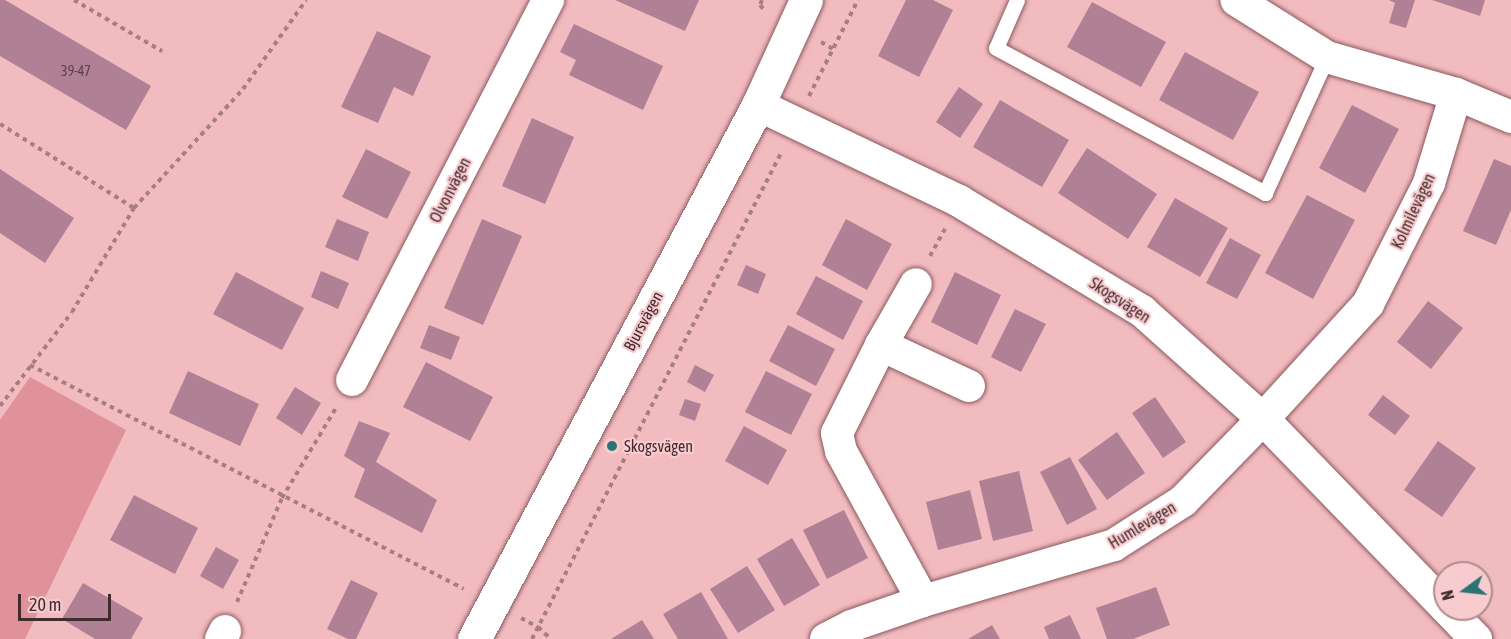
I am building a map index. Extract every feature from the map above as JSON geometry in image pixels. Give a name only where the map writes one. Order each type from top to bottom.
[{"type":"street","name":"Olvonvägen","points":[[352,380],[548,0]]},
{"type":"street","name":"Bjursvägen","points":[[474,639],[758,105],[806,0]]},
{"type":"street","points":[[1236,0],[1327,57],[1456,94],[1511,117]]},
{"type":"street","name":"Kolmilevägen","points":[[1263,419],[1368,304],[1429,183],[1456,94]]},
{"type":"street","name":"Skogsvägen","points":[[758,105],[960,201],[1142,311],[1263,419],[1433,595]]},
{"type":"street","points":[[916,284],[881,345],[837,433],[841,451],[923,601]]},
{"type":"street","points":[[881,345],[969,387]]},
{"type":"street","name":"Humlevägen","points":[[826,639],[851,626],[923,601],[1114,545],[1183,501],[1263,419]]},
{"type":"street","name":"Skogsvägen","points":[[1459,621],[1476,639]]},
{"type":"lane","points":[[1017,0],[996,48],[1265,193],[1327,57]]},
{"type":"path","points":[[75,0],[162,51]]},
{"type":"path","points":[[0,406],[72,312],[134,208],[243,89],[306,0]]},
{"type":"path","points":[[532,639],[858,0]]},
{"type":"path","points":[[0,124],[134,208]]},
{"type":"path","points":[[916,284],[960,201]]},
{"type":"path","points":[[30,365],[282,498],[538,627],[551,639]]},
{"type":"path","points":[[223,635],[282,498],[352,380]]},
{"type":"shaded area","points":[[30,377],[126,430],[25,639],[0,639],[0,420]]},
{"type":"building","points":[[0,0],[5,0],[151,86],[126,130],[0,56]]},
{"type":"building","points":[[615,0],[699,0],[685,31]]},
{"type":"building","points":[[906,0],[933,0],[953,10],[919,77],[878,56]]},
{"type":"building","points":[[1389,0],[1415,0],[1406,28],[1389,23],[1395,3]]},
{"type":"building","points":[[1432,0],[1485,0],[1480,16]]},
{"type":"building","points":[[1092,2],[1166,42],[1141,87],[1067,47]]},
{"type":"building","points":[[574,24],[663,66],[643,110],[569,75],[576,60],[560,52]]},
{"type":"building","points":[[377,31],[431,56],[413,96],[394,87],[378,123],[341,107]]},
{"type":"building","points":[[1185,52],[1259,92],[1233,140],[1159,100]]},
{"type":"building","points":[[959,87],[983,104],[960,138],[936,122]]},
{"type":"building","points":[[1000,100],[1069,140],[1042,187],[973,147]]},
{"type":"building","points":[[1352,105],[1399,129],[1365,193],[1319,168]]},
{"type":"building","points":[[532,118],[574,137],[545,204],[502,186]]},
{"type":"building","points":[[1087,148],[1157,194],[1128,239],[1058,193]]},
{"type":"building","points":[[366,149],[411,172],[387,219],[342,197]]},
{"type":"building","points":[[1494,159],[1511,166],[1511,210],[1496,245],[1463,231]]},
{"type":"building","points":[[0,169],[74,218],[45,263],[0,233]]},
{"type":"building","points":[[1307,195],[1355,220],[1313,299],[1265,273]]},
{"type":"building","points":[[1175,198],[1228,228],[1200,277],[1147,247]]},
{"type":"building","points":[[337,219],[369,232],[358,261],[325,247]]},
{"type":"building","points":[[482,219],[522,236],[483,325],[444,308]]},
{"type":"building","points":[[846,219],[892,244],[867,290],[822,265]]},
{"type":"building","points":[[1230,238],[1261,255],[1237,299],[1206,283]]},
{"type":"building","points":[[746,265],[766,274],[758,294],[737,285]]},
{"type":"building","points":[[321,271],[349,283],[338,309],[311,297]]},
{"type":"building","points":[[236,272],[304,308],[282,350],[213,314]]},
{"type":"building","points":[[955,272],[1001,295],[977,345],[931,322]]},
{"type":"building","points":[[816,276],[863,301],[843,340],[796,314]]},
{"type":"building","points":[[1428,301],[1463,328],[1431,369],[1397,342]]},
{"type":"building","points":[[1015,309],[1046,324],[1021,372],[991,357]]},
{"type":"building","points":[[429,325],[460,337],[451,360],[420,348]]},
{"type":"building","points":[[788,325],[835,349],[816,386],[769,361]]},
{"type":"building","points":[[426,362],[493,397],[470,441],[403,407]]},
{"type":"building","points":[[695,365],[714,375],[705,392],[687,382]]},
{"type":"building","points":[[188,371],[259,404],[240,446],[169,413]]},
{"type":"building","points":[[766,371],[812,394],[791,435],[745,412]]},
{"type":"building","points":[[295,387],[321,403],[302,435],[276,418]]},
{"type":"building","points":[[1383,395],[1410,416],[1395,435],[1368,415]]},
{"type":"building","points":[[1155,397],[1186,442],[1163,458],[1132,413]]},
{"type":"building","points":[[685,399],[701,404],[695,421],[679,415]]},
{"type":"building","points":[[359,421],[390,433],[376,462],[437,500],[422,533],[354,497],[365,469],[344,456]]},
{"type":"building","points":[[744,426],[787,450],[768,485],[725,461]]},
{"type":"building","points":[[1117,432],[1145,473],[1107,500],[1078,460]]},
{"type":"building","points":[[1438,441],[1476,468],[1442,517],[1404,490]]},
{"type":"building","points":[[1070,457],[1097,509],[1067,525],[1040,472]]},
{"type":"building","points":[[1019,471],[1033,531],[993,541],[979,481]]},
{"type":"building","points":[[970,490],[982,539],[938,550],[926,502]]},
{"type":"building","points":[[134,495],[198,528],[175,574],[110,540]]},
{"type":"building","points":[[844,510],[868,558],[827,579],[803,530]]},
{"type":"building","points":[[792,538],[820,585],[784,606],[757,559]]},
{"type":"building","points":[[216,547],[239,560],[223,589],[200,576]]},
{"type":"building","points":[[747,566],[775,610],[738,633],[710,589]]},
{"type":"building","points":[[351,580],[378,593],[356,639],[348,639],[327,629]]},
{"type":"building","points":[[83,583],[143,618],[131,639],[95,639],[62,619]]},
{"type":"building","points":[[1156,587],[1170,625],[1133,639],[1107,639],[1096,608]]},
{"type":"building","points":[[701,592],[728,639],[678,639],[663,614]]},
{"type":"building","points":[[1070,615],[1081,639],[1049,639],[1044,627]]},
{"type":"building","points":[[642,620],[654,639],[611,639]]},
{"type":"building","points":[[992,625],[1000,639],[968,639]]},
{"type":"place","name":"Skogsvägen","points":[[612,446]]}]
